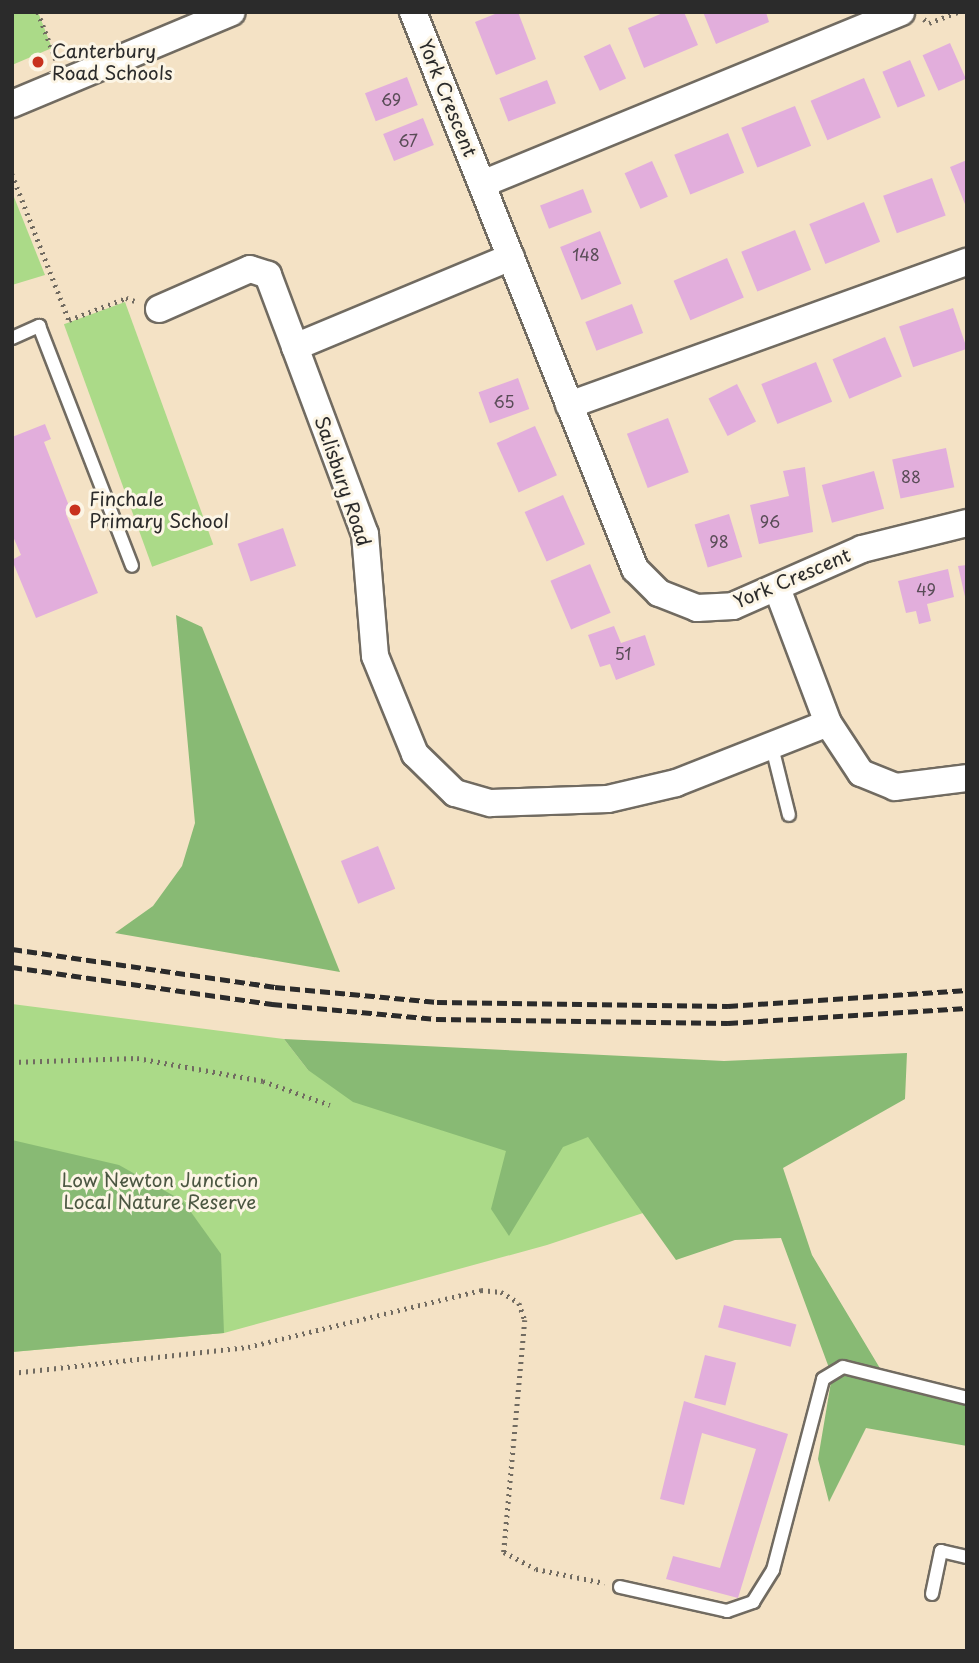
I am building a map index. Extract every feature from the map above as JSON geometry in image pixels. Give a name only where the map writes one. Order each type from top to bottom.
[{"type":"street","points":[[12,104],[232,12]]},
{"type":"street","name":"York Crescent","points":[[413,12],[635,569],[659,593],[697,608],[733,606],[862,549],[967,523]]},
{"type":"street","points":[[482,184],[901,12]]},
{"type":"street","points":[[295,347],[510,257]]},
{"type":"street","points":[[569,405],[967,262]]},
{"type":"street","name":"Salisbury Road","points":[[159,309],[250,269],[268,275],[365,534],[375,656],[415,754],[432,776],[455,793],[491,803],[608,799],[676,783],[828,723]]},
{"type":"street","points":[[777,588],[828,723],[861,773],[895,787],[967,778]]},
{"type":"lane","points":[[12,338],[40,326],[132,566]]},
{"type":"lane","points":[[772,747],[789,815]]},
{"type":"lane","points":[[620,1587],[727,1611],[753,1602],[773,1570],[823,1379],[843,1367],[967,1398]]},
{"type":"lane","points":[[932,1594],[942,1551],[967,1557]]},
{"type":"path","points":[[38,12],[64,81]]},
{"type":"path","points":[[915,12],[929,23],[958,12]]},
{"type":"path","points":[[12,174],[69,320],[126,298],[159,309]]},
{"type":"path","points":[[14,1061],[137,1058],[263,1081],[330,1105]]},
{"type":"path","points":[[12,1373],[248,1347],[481,1290],[501,1292],[519,1303],[525,1321],[504,1552],[536,1569],[620,1587]]},
{"type":"green space","points":[[12,12],[38,12],[52,48],[12,65]]},
{"type":"green space","points":[[12,192],[45,275],[12,285]]},
{"type":"green space","points":[[125,302],[213,544],[152,567],[64,324]]},
{"type":"green space","points":[[176,615],[202,627],[340,972],[115,933],[153,906],[182,866],[195,823]]},
{"type":"green space","name":"Low Newton Junction Local Nature Reserve","points":[[12,1004],[284,1039],[308,1070],[681,1137],[748,1178],[547,1245],[224,1333],[12,1352]]},
{"type":"green space","points":[[284,1039],[724,1061],[907,1053],[905,1099],[783,1168],[812,1255],[884,1375],[967,1395],[967,1446],[866,1428],[829,1502],[818,1459],[832,1376],[781,1238],[735,1240],[676,1260],[588,1137],[563,1147],[509,1236],[491,1209],[506,1151],[353,1102],[308,1070]]},
{"type":"green space","points":[[12,1140],[119,1165],[183,1201],[221,1254],[224,1333],[12,1352]]},
{"type":"building","points":[[500,12],[518,12],[536,59],[496,75],[475,22]]},
{"type":"building","points":[[665,12],[684,12],[698,45],[644,68],[628,28]]},
{"type":"building","points":[[703,12],[766,12],[769,22],[716,44]]},
{"type":"building","points":[[950,43],[966,79],[938,91],[923,55]]},
{"type":"building","points":[[610,44],[626,78],[600,91],[584,56]]},
{"type":"building","points":[[910,60],[925,96],[898,108],[882,72]]},
{"type":"building","points":[[407,77],[418,105],[376,121],[365,93]]},
{"type":"building","points":[[864,78],[881,118],[827,140],[811,101]]},
{"type":"building","points":[[547,80],[556,103],[508,122],[499,98]]},
{"type":"building","points":[[795,106],[811,146],[757,168],[741,128]]},
{"type":"building","points":[[423,118],[434,145],[394,161],[383,134]]},
{"type":"building","points":[[728,133],[744,173],[690,195],[674,155]]},
{"type":"building","points":[[967,160],[967,209],[950,167]]},
{"type":"building","points":[[652,161],[668,197],[640,209],[625,173]]},
{"type":"building","points":[[932,178],[946,216],[897,233],[883,196]]},
{"type":"building","points":[[583,189],[592,212],[549,229],[540,205]]},
{"type":"building","points":[[864,202],[880,242],[825,264],[809,224]]},
{"type":"building","points":[[795,230],[811,270],[757,292],[741,252]]},
{"type":"building","points":[[600,231],[621,284],[581,300],[560,247]]},
{"type":"building","points":[[727,258],[744,298],[690,320],[674,281]]},
{"type":"building","points":[[632,304],[643,333],[596,351],[585,322]]},
{"type":"building","points":[[953,308],[967,349],[913,367],[899,327]]},
{"type":"building","points":[[885,337],[902,377],[849,399],[833,359]]},
{"type":"building","points":[[816,362],[832,402],[777,424],[761,384]]},
{"type":"building","points":[[518,378],[529,409],[490,423],[479,392]]},
{"type":"building","points":[[737,384],[756,421],[728,436],[708,399]]},
{"type":"building","points":[[668,418],[689,472],[648,488],[627,434]]},
{"type":"building","points":[[45,424],[51,439],[44,442],[71,511],[66,514],[98,593],[36,618],[12,560],[21,555],[12,534],[12,437]]},
{"type":"building","points":[[535,426],[557,475],[519,492],[497,443]]},
{"type":"building","points":[[946,448],[954,487],[901,499],[892,459]]},
{"type":"building","points":[[805,467],[813,532],[759,544],[750,505],[789,496],[783,471]]},
{"type":"building","points":[[874,471],[884,509],[832,523],[822,485]]},
{"type":"building","points":[[563,495],[585,544],[547,561],[525,512]]},
{"type":"building","points":[[729,514],[742,557],[708,568],[695,525]]},
{"type":"building","points":[[283,528],[296,566],[251,581],[238,544]]},
{"type":"building","points":[[590,564],[611,613],[571,630],[550,581]]},
{"type":"building","points":[[967,565],[967,600],[966,601],[958,566]]},
{"type":"building","points":[[948,569],[954,597],[927,604],[931,621],[919,624],[916,611],[906,613],[898,581]]},
{"type":"building","points":[[614,626],[621,643],[645,635],[655,665],[616,680],[610,664],[600,667],[588,635]]},
{"type":"building","points":[[378,846],[395,889],[358,904],[341,861]]},
{"type":"building","points":[[724,1305],[796,1324],[790,1347],[718,1327]]},
{"type":"building","points":[[705,1355],[736,1363],[725,1405],[694,1398]]},
{"type":"building","points":[[684,1401],[788,1434],[738,1598],[666,1579],[673,1556],[720,1568],[756,1449],[702,1433],[684,1505],[660,1499]]},
{"type":"railway","points":[[12,949],[275,987],[437,1002],[728,1006],[967,990]]},
{"type":"railway","points":[[12,967],[272,1004],[436,1019],[728,1023],[967,1008]]},
{"type":"place","name":"Canterbury Road Schools","points":[[38,62]]},
{"type":"place","name":"Finchale Primary School","points":[[75,510]]}]
